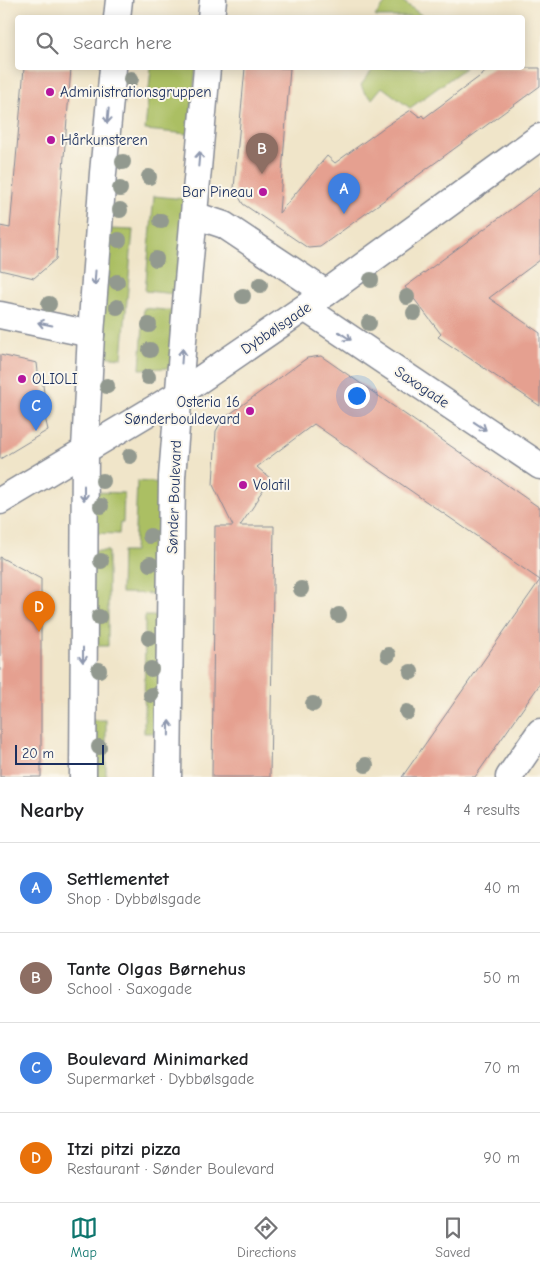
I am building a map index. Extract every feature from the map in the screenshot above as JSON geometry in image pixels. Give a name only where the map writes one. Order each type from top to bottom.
[{"type":"street","points":[[117,15],[119,0]]},
{"type":"street","points":[[211,15],[213,0]]},
{"type":"street","points":[[83,777],[84,450],[90,334],[113,70]]},
{"type":"street","name":"Sønder Boulevard","points":[[168,777],[172,477],[207,70]]},
{"type":"street","name":"Dybbølsgade","points":[[0,501],[179,394],[316,301],[540,137]]},
{"type":"street","name":"Saxogade","points":[[194,215],[224,225],[316,301],[540,466]]},
{"type":"street","points":[[0,315],[90,334]]},
{"type":"street","points":[[509,777],[540,732]]},
{"type":"green space","points":[[388,0],[401,0],[421,15],[376,15]]},
{"type":"green space","points":[[151,70],[196,70],[189,134],[145,130]]},
{"type":"green space","points":[[372,70],[462,70],[410,108],[382,87],[372,99],[364,92],[361,85]]},
{"type":"green space","points":[[154,196],[185,199],[176,294],[145,291]]},
{"type":"green space","points":[[109,229],[133,230],[122,358],[99,356]]},
{"type":"green space","points":[[144,308],[176,311],[172,368],[140,369]]},
{"type":"green space","points":[[137,481],[164,483],[159,594],[121,593],[122,552],[134,552]]},
{"type":"green space","points":[[94,492],[124,493],[123,523],[120,523],[119,534],[94,533]]},
{"type":"green space","points":[[93,551],[108,551],[108,646],[92,646]]},
{"type":"green space","points":[[145,616],[159,616],[159,733],[144,733]]},
{"type":"green space","points":[[92,720],[106,720],[106,777],[92,777]]},
{"type":"building","points":[[540,68],[540,86],[320,247],[308,248],[243,204],[234,188],[245,70],[290,70],[279,213],[327,156],[335,163],[411,110],[420,117],[422,115],[424,118],[488,70]]},
{"type":"building","points":[[24,70],[71,70],[56,259],[34,278],[0,270],[0,226],[10,228]]},
{"type":"building","points":[[540,188],[540,260],[489,298],[540,333],[540,406],[438,337],[441,334],[405,287]]},
{"type":"building","points":[[0,355],[37,363],[39,380],[42,379],[47,412],[44,413],[48,430],[0,459]]},
{"type":"building","points":[[321,356],[540,508],[540,580],[314,424],[257,467],[271,479],[240,526],[274,526],[270,777],[212,777],[215,526],[233,526],[213,485],[216,431],[223,419],[307,358]]},
{"type":"building","points":[[0,557],[41,579],[41,777],[0,777]]},
{"type":"building","points":[[540,580],[540,684],[475,777],[402,777]]},
{"type":"place","name":"Administrationsgruppen","points":[[50,92]]},
{"type":"place","name":"Hårkunsteren","points":[[51,140]]},
{"type":"place","name":"Tante Olgas Børnehus","points":[[262,174]]},
{"type":"place","name":"Bar Pineau","points":[[263,192]]},
{"type":"place","name":"Settlementet","points":[[344,214]]},
{"type":"place","name":"OLIOLI","points":[[22,379]]},
{"type":"place","name":"Osteria 16 Sønderbouldevard","points":[[250,411]]},
{"type":"place","name":"Boulevard Minimarked","points":[[36,431]]},
{"type":"place","name":"Volatil","points":[[243,485]]},
{"type":"place","name":"Itzi pitzi pizza","points":[[39,632]]}]
